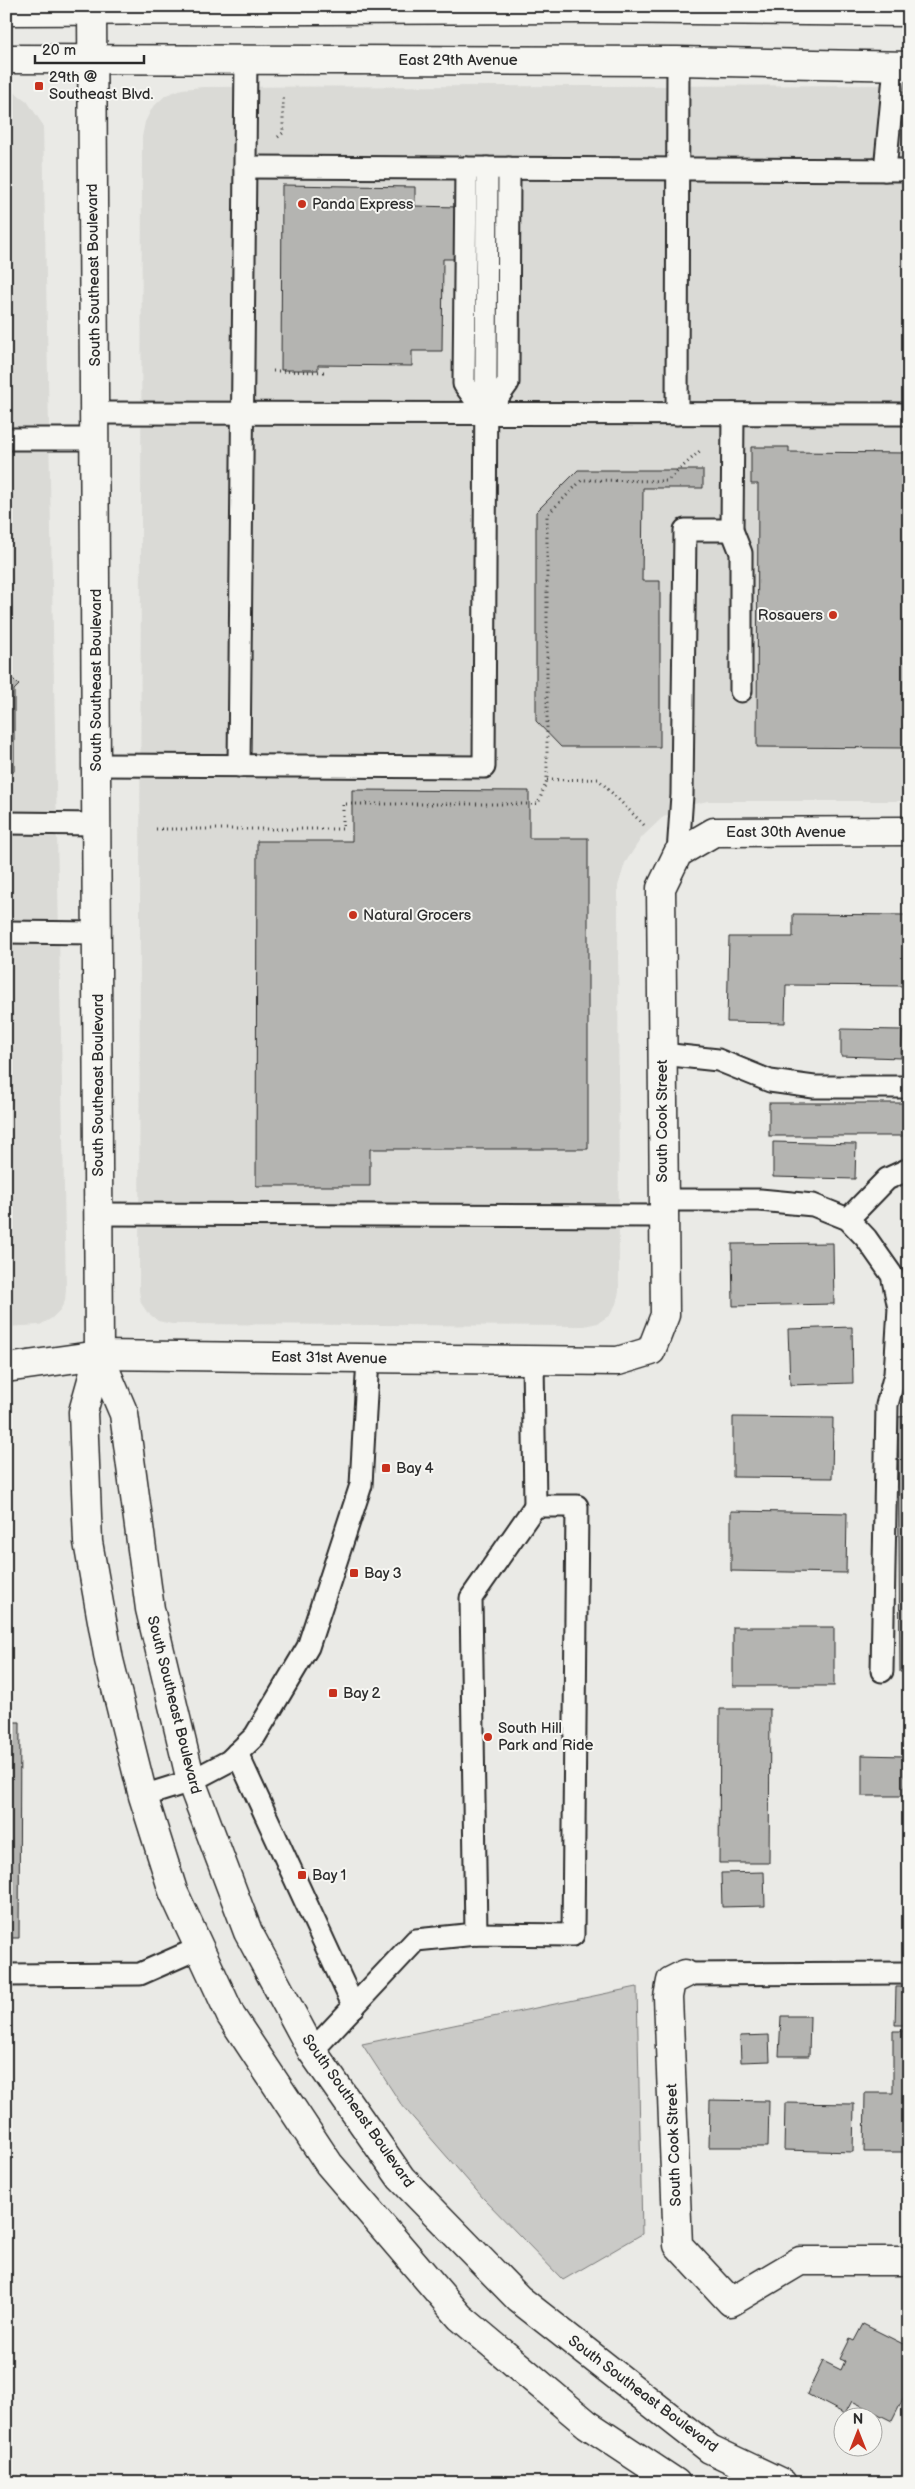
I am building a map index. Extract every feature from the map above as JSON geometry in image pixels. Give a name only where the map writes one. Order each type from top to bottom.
[{"type":"main road","points":[[6,11],[92,8],[254,12],[583,9],[909,12]]},
{"type":"main road","name":"South Southeast Boulevard","points":[[92,8],[99,1355],[83,1412],[88,1542],[109,1660],[143,1796],[173,1891],[231,2016],[329,2164],[460,2317],[587,2424],[676,2483]]},
{"type":"main road","name":"East 29th Avenue","points":[[6,59],[678,61],[902,66]]},
{"type":"main road","name":"East 30th Avenue","points":[[678,853],[714,832],[909,831]]},
{"type":"main road","name":"South Cook Street","points":[[650,1351],[665,1315],[662,1208],[661,888],[678,853]]},
{"type":"main road","name":"East 31st Avenue","points":[[6,1368],[99,1355],[618,1361],[650,1351]]},
{"type":"main road","name":"South Southeast Boulevard","points":[[99,1355],[124,1414],[150,1609],[191,1780],[248,1932],[312,2052],[401,2178],[519,2299],[710,2449],[782,2483]]},
{"type":"main road","name":"South Cook Street","points":[[685,1974],[671,1981],[668,1997],[678,2245],[731,2302],[800,2261],[909,2260]]},
{"type":"lane","points":[[240,766],[246,60]]},
{"type":"lane","points":[[677,414],[676,169],[678,61]]},
{"type":"lane","points":[[885,170],[902,66]]},
{"type":"lane","points":[[245,166],[909,170]]},
{"type":"lane","points":[[96,765],[484,767],[486,414],[476,168]]},
{"type":"lane","points":[[486,414],[508,383],[509,168]]},
{"type":"lane","points":[[6,439],[95,426],[242,413],[909,414]]},
{"type":"lane","points":[[733,414],[732,530],[741,553],[741,691]]},
{"type":"lane","points":[[678,853],[682,795],[685,530],[732,530]]},
{"type":"lane","points":[[6,822],[97,824]]},
{"type":"lane","points":[[6,932],[98,932]]},
{"type":"lane","points":[[662,1054],[718,1060],[770,1081],[814,1087],[909,1087]]},
{"type":"lane","points":[[848,1219],[887,1179],[909,1169]]},
{"type":"lane","points":[[99,1214],[662,1208],[760,1200],[813,1205],[848,1219],[866,1238],[892,1275],[898,1308],[902,1360],[895,1374],[887,1404],[882,1671]]},
{"type":"lane","points":[[143,1796],[191,1780],[229,1760],[256,1736],[308,1647],[361,1485],[368,1358]]},
{"type":"lane","points":[[476,1934],[471,1598],[535,1506],[534,1360]]},
{"type":"lane","points":[[312,2052],[416,1940],[476,1934],[573,1936],[577,1506],[535,1506]]},
{"type":"lane","points":[[237,1753],[354,2007]]},
{"type":"lane","points":[[6,1975],[140,1974],[199,1948]]},
{"type":"lane","points":[[685,1974],[909,1973]]},
{"type":"path","points":[[272,142],[283,132],[283,95]]},
{"type":"path","points":[[273,362],[273,372],[327,372]]},
{"type":"path","points":[[156,829],[342,829],[342,804],[538,804],[547,780],[548,515],[582,480],[667,481],[707,445]]},
{"type":"path","points":[[547,780],[598,780],[646,828]]},
{"type":"shaded area","points":[[909,85],[909,801],[708,801],[685,806],[662,818],[642,837],[625,863],[618,886],[619,1292],[616,1304],[610,1315],[598,1323],[584,1326],[172,1324],[158,1321],[147,1312],[141,1303],[139,1291],[142,137],[145,122],[152,108],[166,95],[182,89],[203,87]]},
{"type":"shaded area","points":[[6,90],[14,92],[27,101],[43,125],[66,1289],[65,1301],[52,1318],[40,1325],[6,1327]]},
{"type":"shaded area","points":[[637,1987],[642,2234],[563,2280],[483,2198],[401,2104],[362,2044]]},
{"type":"building","points":[[282,185],[415,187],[415,206],[457,207],[456,259],[443,259],[442,351],[412,351],[412,366],[318,365],[318,370],[281,370]]},
{"type":"building","name":"Rosauers","points":[[751,447],[789,447],[789,452],[909,453],[909,748],[757,747],[758,484],[751,484]]},
{"type":"building","points":[[578,470],[703,470],[703,488],[643,488],[642,581],[660,581],[660,747],[561,747],[536,721],[536,512]]},
{"type":"building","points":[[6,672],[19,685],[14,690],[14,771],[6,781]]},
{"type":"building","points":[[352,790],[529,791],[529,838],[588,838],[588,1149],[370,1149],[370,1186],[256,1186],[257,841],[352,841]]},
{"type":"building","points":[[793,914],[909,915],[909,986],[786,985],[785,1023],[727,1022],[729,937],[793,937]]},
{"type":"building","points":[[841,1029],[902,1030],[901,1058],[841,1056]]},
{"type":"building","points":[[769,1103],[903,1103],[903,1136],[769,1136]]},
{"type":"building","points":[[773,1142],[856,1144],[855,1179],[773,1177]]},
{"type":"building","points":[[907,1180],[909,1180],[909,1249],[907,1249]]},
{"type":"building","points":[[833,1243],[834,1304],[733,1306],[732,1244]]},
{"type":"building","points":[[852,1327],[853,1383],[790,1385],[788,1329]]},
{"type":"building","points":[[909,1416],[909,1672],[900,1672],[898,1417]]},
{"type":"building","points":[[733,1417],[833,1418],[832,1478],[733,1477]]},
{"type":"building","points":[[731,1511],[847,1513],[846,1573],[731,1571]]},
{"type":"building","points":[[733,1627],[834,1627],[834,1686],[733,1686]]},
{"type":"building","points":[[720,1709],[770,1709],[769,1863],[719,1863]]},
{"type":"building","points":[[6,1722],[20,1722],[19,1938],[6,1938]]},
{"type":"building","points":[[862,1755],[904,1756],[904,1796],[862,1796]]},
{"type":"building","points":[[764,1872],[765,1906],[722,1907],[721,1873]]},
{"type":"building","points":[[896,1987],[909,1987],[909,2025],[895,2025]]},
{"type":"building","points":[[781,2016],[810,2016],[809,2056],[779,2056]]},
{"type":"building","points":[[893,2031],[909,2031],[909,2152],[864,2152],[865,2093],[893,2093]]},
{"type":"building","points":[[769,2035],[770,2061],[741,2062],[740,2036]]},
{"type":"building","points":[[710,2100],[769,2101],[768,2147],[709,2147]]},
{"type":"building","points":[[785,2103],[854,2104],[853,2152],[784,2150]]},
{"type":"building","points":[[863,2324],[909,2347],[909,2387],[892,2421],[882,2416],[882,2406],[862,2406],[852,2401],[849,2406],[832,2407],[807,2394],[823,2361],[841,2370],[845,2361],[840,2359],[850,2339],[854,2341]]},
{"type":"place","name":"29th @ Southeast Blvd.","points":[[39,86]]},
{"type":"place","name":"Panda Express","points":[[302,204]]},
{"type":"place","name":"Rosauers","points":[[833,615]]},
{"type":"place","name":"Natural Grocers","points":[[353,915]]},
{"type":"place","name":"Bay 4","points":[[386,1468]]},
{"type":"place","name":"Bay 3","points":[[354,1573]]},
{"type":"place","name":"Bay 2","points":[[333,1693]]},
{"type":"place","name":"South Hill Park and Ride","points":[[488,1737]]},
{"type":"place","name":"Bay 1","points":[[302,1875]]}]
